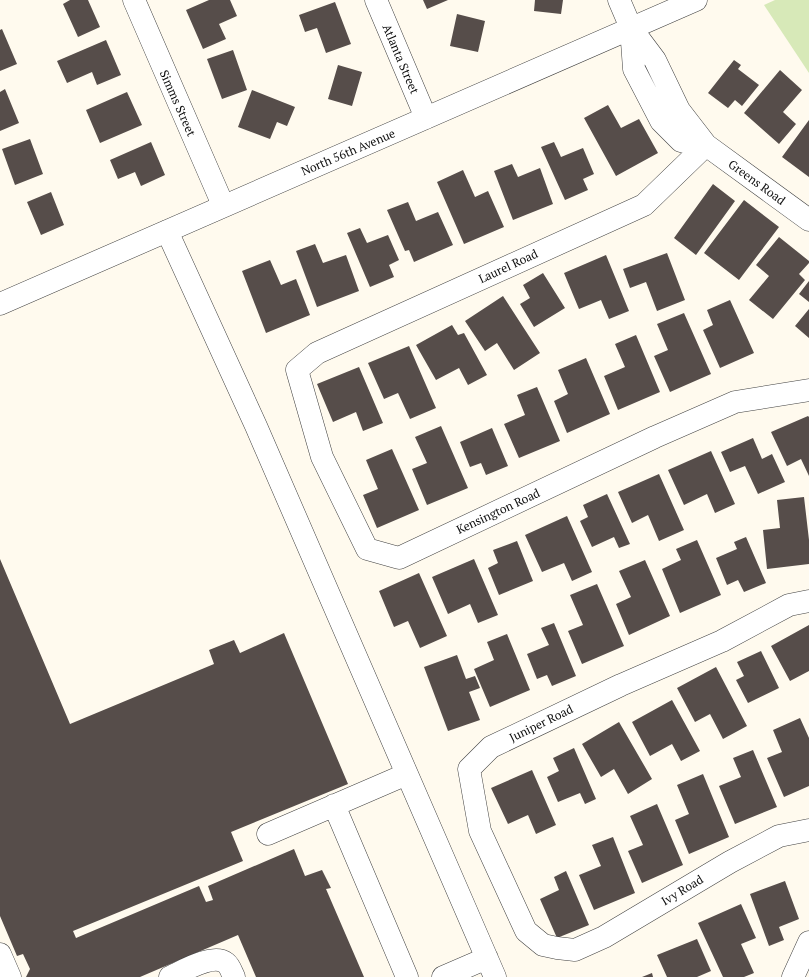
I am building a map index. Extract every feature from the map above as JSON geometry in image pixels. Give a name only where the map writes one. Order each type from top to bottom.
[{"type":"street","name":"Simms Street","points":[[134,0],[223,206]]},
{"type":"street","name":"Atlanta Street","points":[[376,0],[426,118]]},
{"type":"street","points":[[619,0],[631,28]]},
{"type":"street","name":"North 56th Avenue","points":[[2,297],[167,231],[696,0]]},
{"type":"street","name":"Greens Road","points":[[631,28],[654,60],[679,110],[706,145],[809,220]]},
{"type":"street","name":"Greens Road","points":[[631,28],[634,69],[661,121],[681,141],[691,144],[706,145]]},
{"type":"street","points":[[656,112],[675,102]]},
{"type":"street","name":"Laurel Road","points":[[297,370],[317,353],[644,205],[706,145]]},
{"type":"street","points":[[167,231],[256,426],[491,967],[443,977]]},
{"type":"street","name":"Kensington Road","points":[[297,370],[322,457],[367,549],[399,558],[655,437],[735,402],[809,390]]},
{"type":"street","name":"Juniper Road","points":[[557,948],[543,945],[526,931],[480,831],[469,769],[491,747],[621,685],[722,641],[789,604],[809,601]]},
{"type":"street","points":[[268,834],[407,774]]},
{"type":"street","points":[[334,805],[407,977]]},
{"type":"street","name":"Ivy Road","points":[[557,948],[575,950],[604,937],[730,862],[779,836],[809,830]]},
{"type":"street","points":[[793,977],[809,942]]},
{"type":"street","points":[[0,955],[10,977]]},
{"type":"street","points":[[170,977],[209,960],[221,960],[228,964],[234,977]]},
{"type":"green space","points":[[775,0],[809,0],[809,73],[764,5]]},
{"type":"building","points":[[70,0],[88,0],[100,27],[78,37],[63,4]]},
{"type":"building","points":[[209,0],[230,0],[237,16],[219,24],[226,39],[203,49],[186,10]]},
{"type":"building","points":[[423,0],[448,0],[427,9]]},
{"type":"building","points":[[535,0],[563,0],[561,14],[534,11]]},
{"type":"building","points":[[335,2],[351,44],[326,53],[317,28],[305,32],[299,15]]},
{"type":"building","points":[[457,14],[485,21],[478,52],[450,46]]},
{"type":"building","points":[[2,29],[17,64],[0,71],[0,30]]},
{"type":"building","points":[[106,40],[121,75],[97,85],[92,72],[67,83],[57,61]]},
{"type":"building","points":[[233,50],[247,90],[222,99],[207,59]]},
{"type":"building","points":[[734,60],[741,65],[738,69],[759,85],[742,106],[735,100],[728,108],[708,93]]},
{"type":"building","points":[[338,65],[362,72],[352,106],[328,99]]},
{"type":"building","points":[[780,70],[802,90],[783,112],[796,124],[779,144],[744,113]]},
{"type":"building","points":[[5,89],[19,123],[0,131],[0,92]]},
{"type":"building","points":[[252,90],[295,107],[287,126],[277,122],[270,139],[238,127]]},
{"type":"building","points":[[127,92],[142,125],[100,143],[86,110]]},
{"type":"building","points":[[608,105],[621,128],[639,119],[658,153],[616,176],[584,118]]},
{"type":"building","points":[[809,120],[809,177],[782,157]]},
{"type":"building","points":[[30,139],[43,174],[15,185],[2,149]]},
{"type":"building","points":[[151,142],[165,175],[141,186],[135,172],[118,179],[110,160]]},
{"type":"building","points":[[554,142],[561,157],[583,148],[594,174],[583,179],[588,190],[565,200],[541,147]]},
{"type":"building","points":[[512,164],[518,177],[540,168],[553,204],[513,220],[494,171]]},
{"type":"building","points":[[463,170],[475,197],[488,191],[504,227],[464,244],[437,182]]},
{"type":"building","points":[[713,184],[735,201],[696,255],[674,238]]},
{"type":"building","points":[[51,192],[64,225],[41,235],[27,202]]},
{"type":"building","points":[[744,200],[779,227],[739,280],[704,253]]},
{"type":"building","points":[[408,202],[416,221],[438,212],[453,245],[414,262],[409,250],[405,251],[387,210]]},
{"type":"building","points":[[360,228],[367,243],[388,235],[399,260],[389,265],[394,277],[370,287],[347,233]]},
{"type":"building","points":[[779,237],[809,261],[809,263],[799,274],[805,280],[773,319],[749,300],[769,276],[756,265]]},
{"type":"building","points":[[315,244],[323,263],[346,255],[359,291],[317,307],[296,251]]},
{"type":"building","points":[[667,253],[685,300],[657,311],[646,282],[630,288],[623,269]]},
{"type":"building","points":[[606,255],[629,311],[609,319],[601,300],[579,309],[564,273]]},
{"type":"building","points":[[270,260],[281,285],[296,279],[310,315],[266,333],[242,271]]},
{"type":"building","points":[[543,273],[565,308],[534,327],[520,304],[530,298],[523,285]]},
{"type":"building","points":[[809,281],[809,302],[799,294]]},
{"type":"building","points":[[503,296],[540,353],[514,370],[497,343],[485,351],[465,321]]},
{"type":"building","points":[[730,300],[754,353],[720,368],[703,330],[713,325],[707,310]]},
{"type":"building","points":[[809,309],[809,338],[795,326]]},
{"type":"building","points":[[684,313],[711,374],[670,392],[654,356],[668,350],[657,324]]},
{"type":"building","points":[[452,325],[458,335],[464,333],[487,375],[468,385],[459,368],[436,380],[416,345]]},
{"type":"building","points":[[636,335],[660,392],[618,410],[604,376],[625,367],[615,344]]},
{"type":"building","points":[[409,346],[436,408],[410,419],[398,393],[384,399],[368,363]]},
{"type":"building","points":[[586,358],[610,414],[567,433],[554,401],[568,394],[558,370]]},
{"type":"building","points":[[359,367],[383,423],[363,431],[356,412],[333,422],[317,384]]},
{"type":"building","points":[[537,387],[560,441],[519,458],[504,424],[525,415],[517,395]]},
{"type":"building","points":[[808,416],[809,476],[801,459],[787,466],[771,432]]},
{"type":"building","points":[[441,426],[468,488],[427,505],[412,469],[427,463],[415,437]]},
{"type":"building","points":[[492,428],[508,466],[486,475],[481,463],[470,467],[460,442]]},
{"type":"building","points":[[753,438],[762,459],[772,454],[785,482],[758,494],[745,466],[730,472],[721,452]]},
{"type":"building","points":[[392,449],[419,510],[377,528],[363,495],[378,489],[366,460]]},
{"type":"building","points":[[711,451],[735,504],[715,513],[707,494],[684,505],[668,470]]},
{"type":"building","points":[[659,474],[684,530],[659,541],[648,515],[632,523],[618,492]]},
{"type":"building","points":[[607,494],[630,544],[619,548],[614,537],[592,547],[580,521],[588,517],[583,505]]},
{"type":"building","points":[[804,497],[809,540],[809,564],[767,569],[763,530],[780,528],[777,500]]},
{"type":"building","points":[[567,516],[592,572],[572,581],[564,563],[542,572],[525,535]]},
{"type":"building","points":[[746,537],[766,583],[744,592],[738,580],[727,585],[716,558],[737,549],[734,542]]},
{"type":"building","points":[[697,540],[721,595],[680,613],[662,569],[681,560],[676,549]]},
{"type":"building","points":[[517,541],[533,581],[499,595],[488,568],[498,563],[493,550]]},
{"type":"building","points":[[0,559],[70,724],[214,664],[209,650],[234,640],[240,653],[284,633],[348,784],[231,832],[243,861],[73,931],[76,938],[199,886],[206,902],[213,900],[208,886],[294,849],[305,876],[322,870],[331,888],[326,889],[364,977],[256,977],[238,935],[140,977],[26,977],[30,969],[23,954],[17,956],[0,916]]},
{"type":"building","points":[[474,559],[498,615],[478,623],[470,604],[448,614],[432,577]]},
{"type":"building","points":[[645,560],[670,616],[629,635],[616,604],[631,597],[619,571]]},
{"type":"building","points":[[419,573],[447,636],[420,648],[408,621],[394,627],[379,591]]},
{"type":"building","points":[[597,584],[624,646],[582,664],[568,631],[583,625],[570,595]]},
{"type":"building","points":[[554,623],[576,676],[552,686],[547,675],[537,679],[527,654],[549,645],[541,628]]},
{"type":"building","points":[[809,625],[809,671],[790,681],[771,646]]},
{"type":"building","points":[[507,634],[530,690],[490,707],[474,669],[494,660],[487,642]]},
{"type":"building","points":[[761,651],[779,688],[748,703],[736,680],[744,676],[737,662]]},
{"type":"building","points":[[457,655],[466,679],[475,676],[480,688],[469,692],[480,720],[448,731],[424,667]]},
{"type":"building","points":[[716,667],[747,726],[723,739],[710,714],[695,722],[677,688]]},
{"type":"building","points":[[672,700],[700,751],[681,761],[672,744],[650,756],[632,722]]},
{"type":"building","points":[[800,718],[809,738],[809,786],[784,797],[767,758],[782,752],[773,730]]},
{"type":"building","points":[[619,722],[652,779],[628,794],[614,769],[601,777],[582,744]]},
{"type":"building","points":[[574,748],[596,799],[585,804],[580,793],[558,802],[547,777],[559,771],[553,758]]},
{"type":"building","points":[[753,750],[777,807],[735,824],[719,786],[741,777],[733,758]]},
{"type":"building","points":[[532,770],[556,825],[536,834],[528,815],[508,824],[491,788]]},
{"type":"building","points":[[703,774],[729,837],[689,854],[675,820],[689,814],[677,785]]},
{"type":"building","points":[[657,804],[683,865],[642,883],[628,851],[643,845],[630,816]]},
{"type":"building","points":[[613,837],[635,893],[594,910],[579,875],[601,866],[592,845]]},
{"type":"building","points":[[566,871],[589,925],[557,938],[540,899],[559,890],[554,877]]},
{"type":"building","points":[[785,881],[799,919],[779,927],[784,940],[769,946],[750,894]]},
{"type":"building","points":[[741,904],[756,938],[741,944],[754,973],[744,977],[723,977],[698,923]]},
{"type":"building","points":[[697,939],[711,971],[697,977],[667,977],[657,955]]},
{"type":"building","points":[[652,973],[653,977],[642,977]]}]
